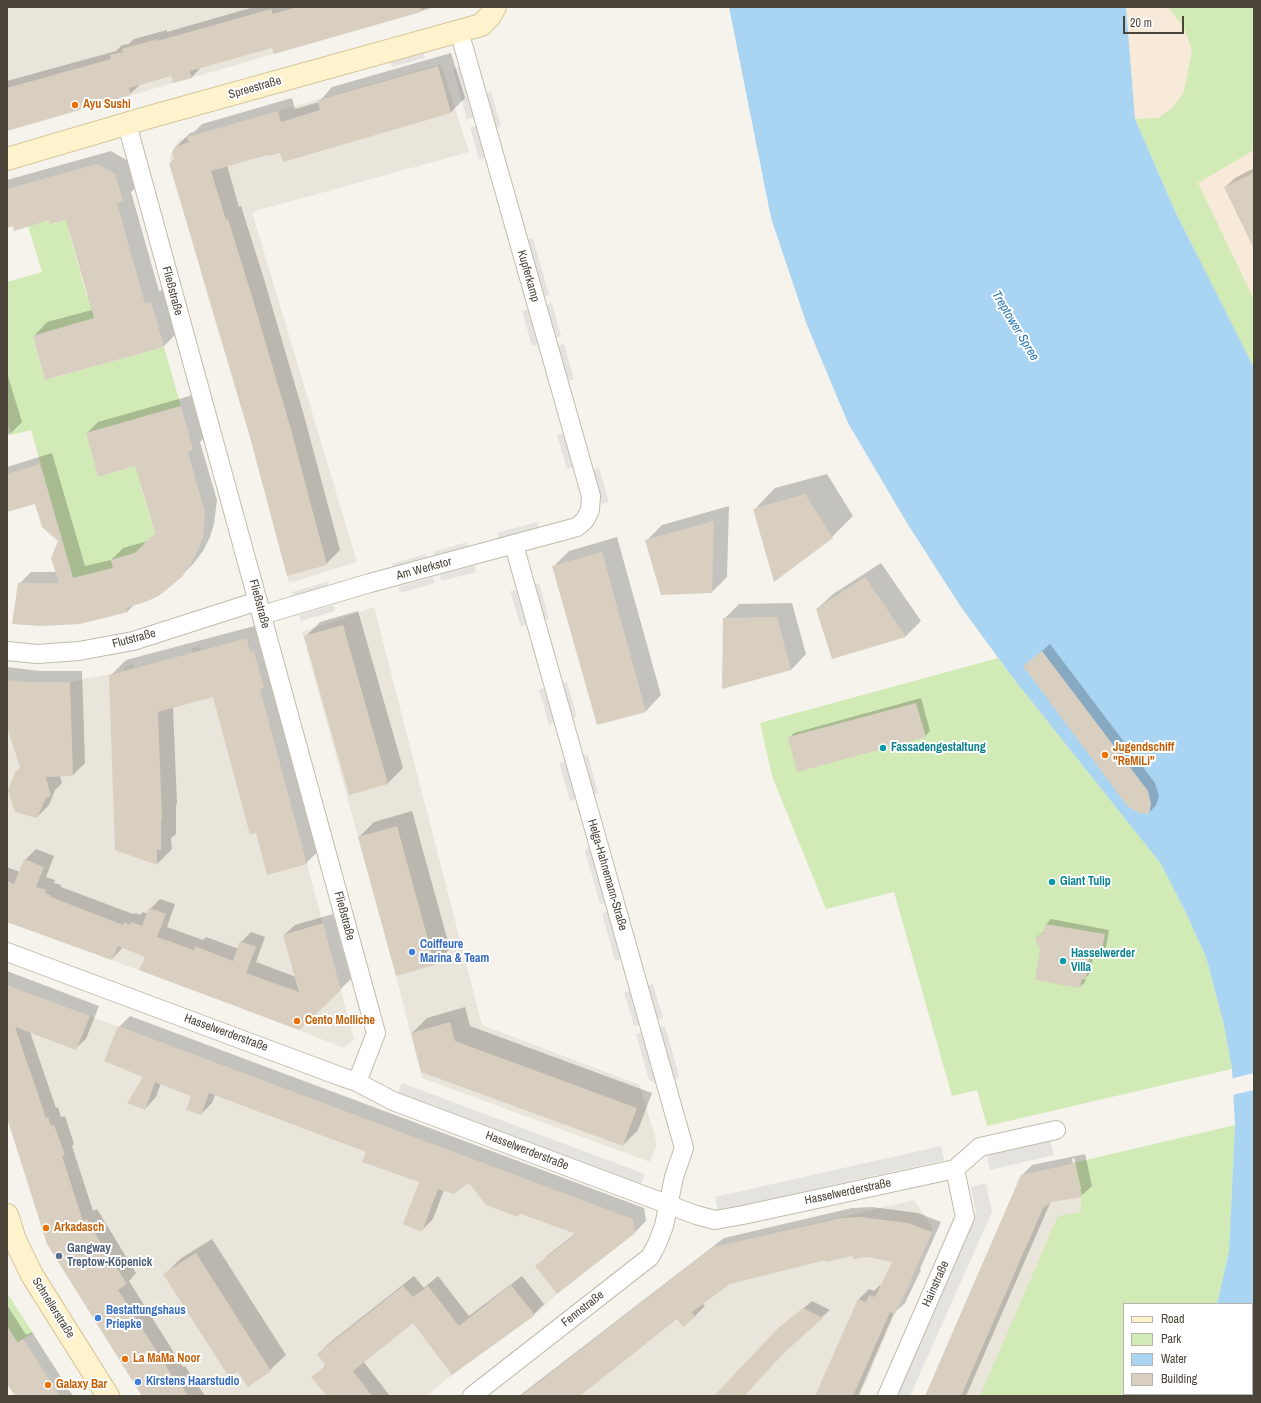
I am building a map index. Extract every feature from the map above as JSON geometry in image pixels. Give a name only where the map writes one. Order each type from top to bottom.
[{"type":"main road","name":"Spreestraße","points":[[7,159],[481,25],[490,16],[495,7]]},
{"type":"main road","name":"Schnellerstraße","points":[[7,1215],[15,1240],[32,1275],[108,1396]]},
{"type":"street","name":"Kupferkamp","points":[[459,31],[591,496],[590,510],[585,520]]},
{"type":"street","name":"Fließstraße","points":[[127,124],[376,1033],[357,1082]]},
{"type":"street","name":"Am Werkstor","points":[[260,608],[370,583],[514,545],[576,527],[585,520]]},
{"type":"street","name":"Helga-Hahnemann-Straße","points":[[514,545],[684,1148],[674,1177],[668,1204]]},
{"type":"street","name":"Flutstraße","points":[[7,651],[37,654],[79,652],[133,641],[260,608]]},
{"type":"street","name":"Hasselwerderstraße","points":[[7,952],[357,1082],[393,1101],[668,1204],[696,1216],[715,1220],[750,1214],[955,1169],[980,1147],[1056,1130]]},
{"type":"street","name":"Hainstraße","points":[[887,1396],[965,1217],[955,1169]]},
{"type":"street","name":"Fennstraße","points":[[472,1396],[650,1257],[658,1244],[664,1226],[668,1204]]},
{"type":"shaded area","points":[[7,7],[437,7],[7,131]]},
{"type":"shaded area","points":[[1126,7],[1254,7],[1254,368],[1135,119]]},
{"type":"shaded area","points":[[423,52],[425,58],[392,67],[390,61]]},
{"type":"shaded area","points":[[441,64],[469,152],[252,212],[357,562],[289,583],[250,437],[210,304],[169,158],[178,141],[187,137]]},
{"type":"shaded area","points":[[459,67],[474,117],[467,119],[453,69]]},
{"type":"shaded area","points":[[491,91],[501,126],[495,128],[485,94]]},
{"type":"shaded area","points":[[476,126],[485,158],[479,160],[470,127]]},
{"type":"shaded area","points":[[533,238],[549,295],[543,296],[526,240]]},
{"type":"shaded area","points":[[552,303],[561,336],[555,338],[545,305]]},
{"type":"shaded area","points":[[529,309],[539,344],[532,346],[522,311]]},
{"type":"shaded area","points":[[564,344],[574,379],[567,381],[557,346]]},
{"type":"shaded area","points":[[564,433],[574,467],[567,469],[557,435]]},
{"type":"shaded area","points":[[599,468],[609,502],[602,504],[592,470]]},
{"type":"shaded area","points":[[537,522],[539,528],[499,540],[497,533]]},
{"type":"shaded area","points":[[467,542],[469,549],[435,558],[433,552]]},
{"type":"shaded area","points":[[426,554],[428,560],[393,570],[392,564]]},
{"type":"shaded area","points":[[474,565],[476,572],[441,581],[440,575]]},
{"type":"shaded area","points":[[433,577],[435,583],[400,593],[398,587]]},
{"type":"shaded area","points":[[327,582],[329,589],[294,599],[292,592]]},
{"type":"shaded area","points":[[539,583],[549,619],[543,620],[533,585]]},
{"type":"shaded area","points":[[516,590],[526,625],[521,627],[510,591]]},
{"type":"shaded area","points":[[334,605],[335,611],[301,621],[299,615]]},
{"type":"shaded area","points":[[374,607],[482,1025],[640,1085],[657,1144],[650,1162],[422,1078],[396,976],[302,632]]},
{"type":"shaded area","points":[[247,638],[250,652],[254,651],[257,659],[253,660],[258,680],[262,679],[264,687],[260,689],[354,1039],[344,1048],[234,1005],[7,922],[7,680],[28,682],[70,682],[125,671],[124,667],[133,664],[134,668],[192,653],[192,648],[200,646],[201,650]]},
{"type":"shaded area","points":[[567,682],[577,717],[571,718],[561,683]]},
{"type":"shaded area","points":[[544,688],[554,723],[549,725],[539,690]]},
{"type":"shaded area","points":[[588,755],[598,793],[593,795],[582,756]]},
{"type":"shaded area","points":[[565,761],[576,799],[570,801],[559,763]]},
{"type":"shaded area","points":[[589,846],[605,903],[600,904],[585,851]]},
{"type":"shaded area","points":[[608,912],[621,959],[615,961],[602,913]]},
{"type":"shaded area","points":[[653,984],[663,1018],[657,1020],[647,986]]},
{"type":"shaded area","points":[[7,985],[633,1219],[635,1233],[557,1294],[535,1315],[452,1375],[426,1396],[142,1396],[47,1244]]},
{"type":"shaded area","points":[[630,991],[640,1025],[634,1026],[624,992]]},
{"type":"shaded area","points":[[665,1026],[679,1076],[674,1081],[659,1027]]},
{"type":"shaded area","points":[[642,1032],[657,1084],[649,1080],[636,1034]]},
{"type":"shaded area","points":[[402,1083],[645,1174],[640,1187],[397,1096]]},
{"type":"shaded area","points":[[1050,1141],[1054,1155],[990,1170],[987,1155]]},
{"type":"shaded area","points":[[941,1146],[944,1160],[718,1211],[715,1197]]},
{"type":"shaded area","points":[[1073,1163],[1082,1197],[1086,1396],[925,1396],[1021,1175]]},
{"type":"shaded area","points":[[986,1183],[992,1212],[910,1396],[895,1396],[976,1213],[971,1187]]},
{"type":"shaded area","points":[[914,1200],[933,1228],[912,1280],[895,1314],[860,1396],[521,1396],[713,1247]]},
{"type":"green space","points":[[1168,7],[1254,7],[1254,150],[1198,183],[1254,300],[1254,368],[1175,211],[1135,119],[1158,118],[1173,107],[1184,92],[1192,50],[1184,28]]},
{"type":"green space","points":[[78,217],[80,224],[68,228],[87,297],[95,295],[101,316],[33,336],[45,380],[164,347],[181,406],[86,433],[98,477],[139,465],[141,488],[155,533],[135,553],[111,560],[113,568],[73,578],[31,430],[11,435],[7,422],[7,282],[42,272],[28,226],[49,220],[51,224]]},
{"type":"green space","points":[[998,658],[1161,864],[1206,957],[1224,1025],[1232,1069],[987,1126],[977,1090],[952,1096],[894,892],[826,909],[772,776],[760,723]]},
{"type":"green space","points":[[1235,1125],[1229,1251],[1217,1303],[1123,1303],[1123,1395],[1189,1396],[980,1396],[1058,1216],[1081,1212],[1081,1193],[1073,1163]]},
{"type":"green space","points":[[9,1296],[33,1333],[7,1349],[7,1332],[10,1330],[7,1326],[7,1297]]},
{"type":"water","name":"Treptower Spree","points":[[729,7],[1126,7],[1135,119],[1175,211],[1254,368],[1254,1396],[1189,1396],[1253,1395],[1253,1303],[1217,1303],[1229,1251],[1235,1125],[1232,1069],[1224,1025],[1206,957],[1161,864],[1013,678],[961,607],[907,523],[848,423],[807,325],[771,218]]},
{"type":"pier","points":[[1254,1073],[1254,1090],[1232,1095],[1230,1079]]},
{"type":"building","points":[[298,7],[420,7],[421,12],[274,54],[272,48],[190,71],[192,78],[173,83],[171,76],[129,88],[131,95],[7,131],[7,88],[111,59],[110,55],[123,52],[122,49],[157,39],[157,41],[271,9],[273,14]]},
{"type":"building","points":[[438,66],[451,113],[283,162],[280,153],[267,155],[211,171],[251,293],[290,426],[327,565],[287,576],[250,437],[169,163],[174,161],[172,152],[175,147],[189,142],[187,137],[278,111],[281,122],[320,110],[318,100]]},
{"type":"building","points":[[97,164],[115,174],[123,201],[117,203],[145,304],[151,302],[164,347],[45,380],[33,336],[94,318],[66,220],[50,224],[49,220],[14,231],[13,226],[7,228],[7,189]]},
{"type":"building","points":[[1254,173],[1254,249],[1224,187]]},
{"type":"building","points":[[181,406],[193,450],[188,452],[205,513],[203,537],[191,564],[182,577],[160,595],[148,601],[126,608],[128,612],[80,624],[40,626],[12,624],[18,583],[59,583],[51,558],[58,541],[42,527],[35,504],[7,512],[7,474],[40,464],[73,578],[113,568],[111,560],[135,553],[155,533],[135,466],[98,477],[86,433]]},
{"type":"building","points":[[805,494],[833,538],[774,582],[753,509]]},
{"type":"building","points":[[714,521],[712,593],[661,595],[645,540]]},
{"type":"building","points":[[602,552],[646,712],[597,725],[552,566]]},
{"type":"building","points":[[865,577],[906,637],[832,659],[816,609]]},
{"type":"building","points":[[777,617],[791,670],[722,689],[723,618]]},
{"type":"building","points":[[343,625],[388,784],[349,795],[304,636]]},
{"type":"building","points":[[247,638],[250,652],[254,651],[264,687],[260,689],[307,864],[267,875],[256,833],[250,835],[213,697],[158,712],[162,820],[161,850],[157,850],[157,865],[115,850],[109,675]]},
{"type":"building","name":"Jugendschiff \"ReMiLi\"","points":[[1042,651],[1148,791],[1151,804],[1149,814],[1139,813],[1128,807],[1023,666]]},
{"type":"building","points":[[7,680],[28,682],[70,682],[73,776],[46,777],[51,796],[46,798],[37,818],[15,812],[8,790],[15,773],[20,767],[7,727]]},
{"type":"building","points":[[916,703],[926,737],[797,772],[788,737]]},
{"type":"building","points":[[397,826],[435,965],[396,976],[358,837]]},
{"type":"building","points":[[24,859],[44,867],[36,887],[46,890],[45,893],[52,896],[51,897],[123,925],[124,922],[130,925],[131,922],[142,926],[149,908],[166,914],[157,937],[194,950],[195,946],[233,961],[240,941],[256,947],[246,973],[299,992],[283,935],[323,923],[341,990],[299,1030],[139,970],[145,957],[118,946],[112,960],[7,922],[7,881],[14,884]]},
{"type":"building","name":"Hasselwerder Villa","points":[[1045,924],[1105,934],[1101,954],[1090,952],[1086,979],[1082,979],[1080,988],[1035,980],[1040,949],[1035,938],[1043,933]]},
{"type":"building","points":[[7,985],[90,1016],[76,1050],[15,1027],[46,1118],[48,1117],[51,1126],[54,1125],[65,1155],[62,1156],[83,1221],[87,1219],[127,1284],[118,1290],[173,1377],[175,1375],[188,1396],[142,1396],[47,1244],[7,1118]]},
{"type":"building","points":[[450,1022],[455,1041],[637,1108],[623,1146],[421,1072],[411,1033]]},
{"type":"building","points":[[118,1026],[633,1219],[635,1233],[557,1294],[535,1266],[576,1234],[519,1213],[518,1217],[486,1205],[469,1183],[454,1194],[438,1189],[422,1232],[403,1224],[419,1182],[362,1162],[366,1152],[209,1093],[201,1115],[186,1110],[191,1096],[155,1082],[145,1110],[127,1103],[143,1077],[104,1061]]},
{"type":"building","points":[[1075,1163],[1082,1197],[1051,1202],[1043,1208],[961,1396],[925,1396],[1021,1175]]},
{"type":"building","points":[[861,1217],[908,1223],[932,1232],[912,1280],[895,1314],[890,1312],[853,1396],[815,1396],[858,1299],[866,1302],[869,1295],[875,1297],[892,1262],[868,1257],[853,1259],[852,1256],[826,1262],[826,1260],[730,1284],[692,1312],[695,1317],[683,1327],[677,1319],[580,1396],[521,1396],[713,1247],[841,1218]]},
{"type":"building","points":[[196,1253],[271,1371],[248,1387],[238,1372],[229,1377],[163,1274]]},
{"type":"building","points":[[511,1285],[535,1315],[452,1375],[413,1323],[353,1371],[372,1396],[327,1396],[311,1377],[326,1366],[317,1354],[403,1286],[413,1297],[428,1286],[459,1326]]},
{"type":"building","points":[[803,1308],[823,1318],[785,1352],[744,1396],[714,1396],[777,1329]]},
{"type":"building","points":[[7,1326],[18,1343],[23,1339],[60,1396],[15,1396],[7,1384]]},
{"type":"place","name":"Ayu Sushi","points":[[75,105]]},
{"type":"place","name":"Fassadengestaltung","points":[[883,748]]},
{"type":"place","name":"Jugendschiff \"ReMiLi\"","points":[[1105,755]]},
{"type":"place","name":"Giant Tulip","points":[[1052,882]]},
{"type":"place","name":"Coiffeure Marina & Team","points":[[412,952]]},
{"type":"place","name":"Hasselwerder Villa","points":[[1063,961]]},
{"type":"place","name":"Cento Molliche","points":[[297,1021]]},
{"type":"place","name":"Arkadasch","points":[[46,1228]]},
{"type":"place","name":"Gangway Treptow-Köpenick","points":[[59,1256]]},
{"type":"place","name":"Bestattungshaus Priepke","points":[[98,1318]]},
{"type":"place","name":"La MaMa Noor","points":[[125,1359]]},
{"type":"place","name":"Kirstens Haarstudio","points":[[138,1382]]},
{"type":"place","name":"Galaxy Bar","points":[[48,1385]]}]
